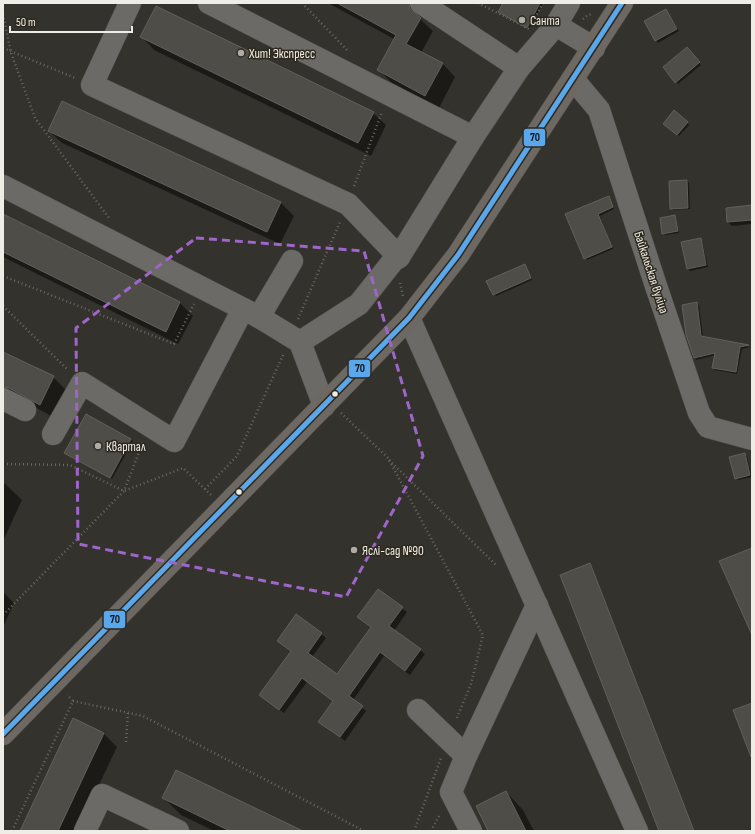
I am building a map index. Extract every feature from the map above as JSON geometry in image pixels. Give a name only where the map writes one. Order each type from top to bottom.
[{"type":"main road","points":[[3,734],[409,318],[458,255],[622,3]]},
{"type":"street","points":[[130,3],[92,85],[348,204],[396,259]]},
{"type":"street","points":[[209,3],[473,137]]},
{"type":"street","points":[[421,3],[519,68]]},
{"type":"street","points":[[296,339],[359,304],[396,259],[473,137],[519,68],[556,25],[569,3]]},
{"type":"street","points":[[556,25],[594,48]]},
{"type":"street","name":"Байкальская вуліца","points":[[573,79],[599,110],[699,413],[708,427],[752,439]]},
{"type":"street","points":[[3,186],[251,313],[296,339],[327,403]]},
{"type":"street","points":[[53,434],[82,383],[174,441],[251,313],[292,260]]},
{"type":"street","points":[[409,318],[638,831]]},
{"type":"street","points":[[3,399],[25,410]]},
{"type":"street","points":[[471,831],[451,792],[466,756],[537,605]]},
{"type":"street","points":[[418,710],[466,756]]},
{"type":"street","points":[[85,831],[102,795],[178,831]]},
{"type":"path","points":[[302,3],[351,54]]},
{"type":"path","points":[[478,3],[528,30],[530,28]]},
{"type":"path","points":[[534,21],[544,3]]},
{"type":"path","points":[[3,14],[11,53],[35,118],[113,223]]},
{"type":"path","points":[[3,48],[11,53],[92,85]]},
{"type":"path","points":[[205,489],[237,456],[296,339],[389,94]]},
{"type":"path","points":[[396,259],[409,318]]},
{"type":"path","points":[[3,276],[174,344],[202,288]]},
{"type":"path","points":[[3,306],[82,383]]},
{"type":"path","points":[[327,403],[388,458],[498,567]]},
{"type":"path","points":[[3,615],[124,491],[150,426]]},
{"type":"path","points":[[388,458],[482,634],[471,684],[448,738],[414,831]]},
{"type":"path","points":[[3,464],[70,465],[124,491],[183,468],[224,508]]},
{"type":"path","points":[[54,682],[73,701],[143,716],[364,831]]},
{"type":"path","points":[[12,831],[73,701]]},
{"type":"path","points":[[126,742],[128,713]]},
{"type":"highlighted area","points":[[196,238],[364,251],[423,456],[346,597],[78,544],[76,328]]},
{"type":"building","points":[[337,3],[409,3],[410,9],[421,18],[406,44],[443,63],[425,96],[377,70],[396,35]]},
{"type":"building","name":"Санта","points":[[503,3],[540,3],[527,28],[498,12]]},
{"type":"building","points":[[156,6],[374,112],[358,143],[140,37]]},
{"type":"building","points":[[666,9],[677,29],[655,41],[644,21]]},
{"type":"building","points":[[687,47],[700,62],[675,83],[663,67]]},
{"type":"building","points":[[62,101],[281,202],[267,232],[48,131]]},
{"type":"building","points":[[674,110],[688,122],[677,135],[663,124]]},
{"type":"building","points":[[687,180],[688,208],[670,209],[669,181]]},
{"type":"building","points":[[609,196],[613,207],[598,214],[612,247],[584,259],[565,214]]},
{"type":"building","points":[[752,205],[752,220],[727,222],[726,208]]},
{"type":"building","points":[[3,214],[180,302],[166,332],[3,252]]},
{"type":"building","points":[[675,215],[678,231],[662,234],[660,218]]},
{"type":"building","points":[[701,238],[706,265],[687,269],[681,242]]},
{"type":"building","points":[[525,264],[531,278],[493,295],[486,281]]},
{"type":"building","points":[[697,302],[701,336],[749,345],[740,347],[736,372],[712,368],[715,353],[694,358],[686,335],[682,305]]},
{"type":"building","points":[[3,352],[54,376],[40,405],[9,388],[3,387]]},
{"type":"building","name":"Квартал","points":[[86,414],[131,439],[110,478],[64,453]]},
{"type":"building","points":[[745,453],[750,475],[735,479],[729,457]]},
{"type":"building","points":[[752,548],[752,635],[719,561]]},
{"type":"building","points":[[590,563],[694,831],[659,831],[560,575]]},
{"type":"building","points":[[378,589],[403,607],[389,626],[421,649],[405,671],[380,652],[349,696],[363,706],[340,737],[318,722],[333,701],[302,678],[279,710],[259,695],[291,651],[277,641],[296,614],[322,633],[308,653],[337,674],[371,627],[357,617]]},
{"type":"building","points":[[752,703],[752,757],[751,757],[733,710]]},
{"type":"building","points":[[73,718],[104,733],[58,831],[20,831]]},
{"type":"building","points":[[176,770],[303,831],[230,831],[162,798]]},
{"type":"building","points":[[506,791],[526,831],[488,831],[476,806]]},
{"type":"transit line","name":"70","points":[[3,734],[409,318],[458,255],[622,3]]},
{"type":"place","name":"Санта","points":[[522,20]]},
{"type":"place","name":"Хит! Экспресс","points":[[241,53]]},
{"type":"place","name":"Квартал","points":[[98,446]]},
{"type":"place","name":"Яслі-сад №90","points":[[354,550]]}]
